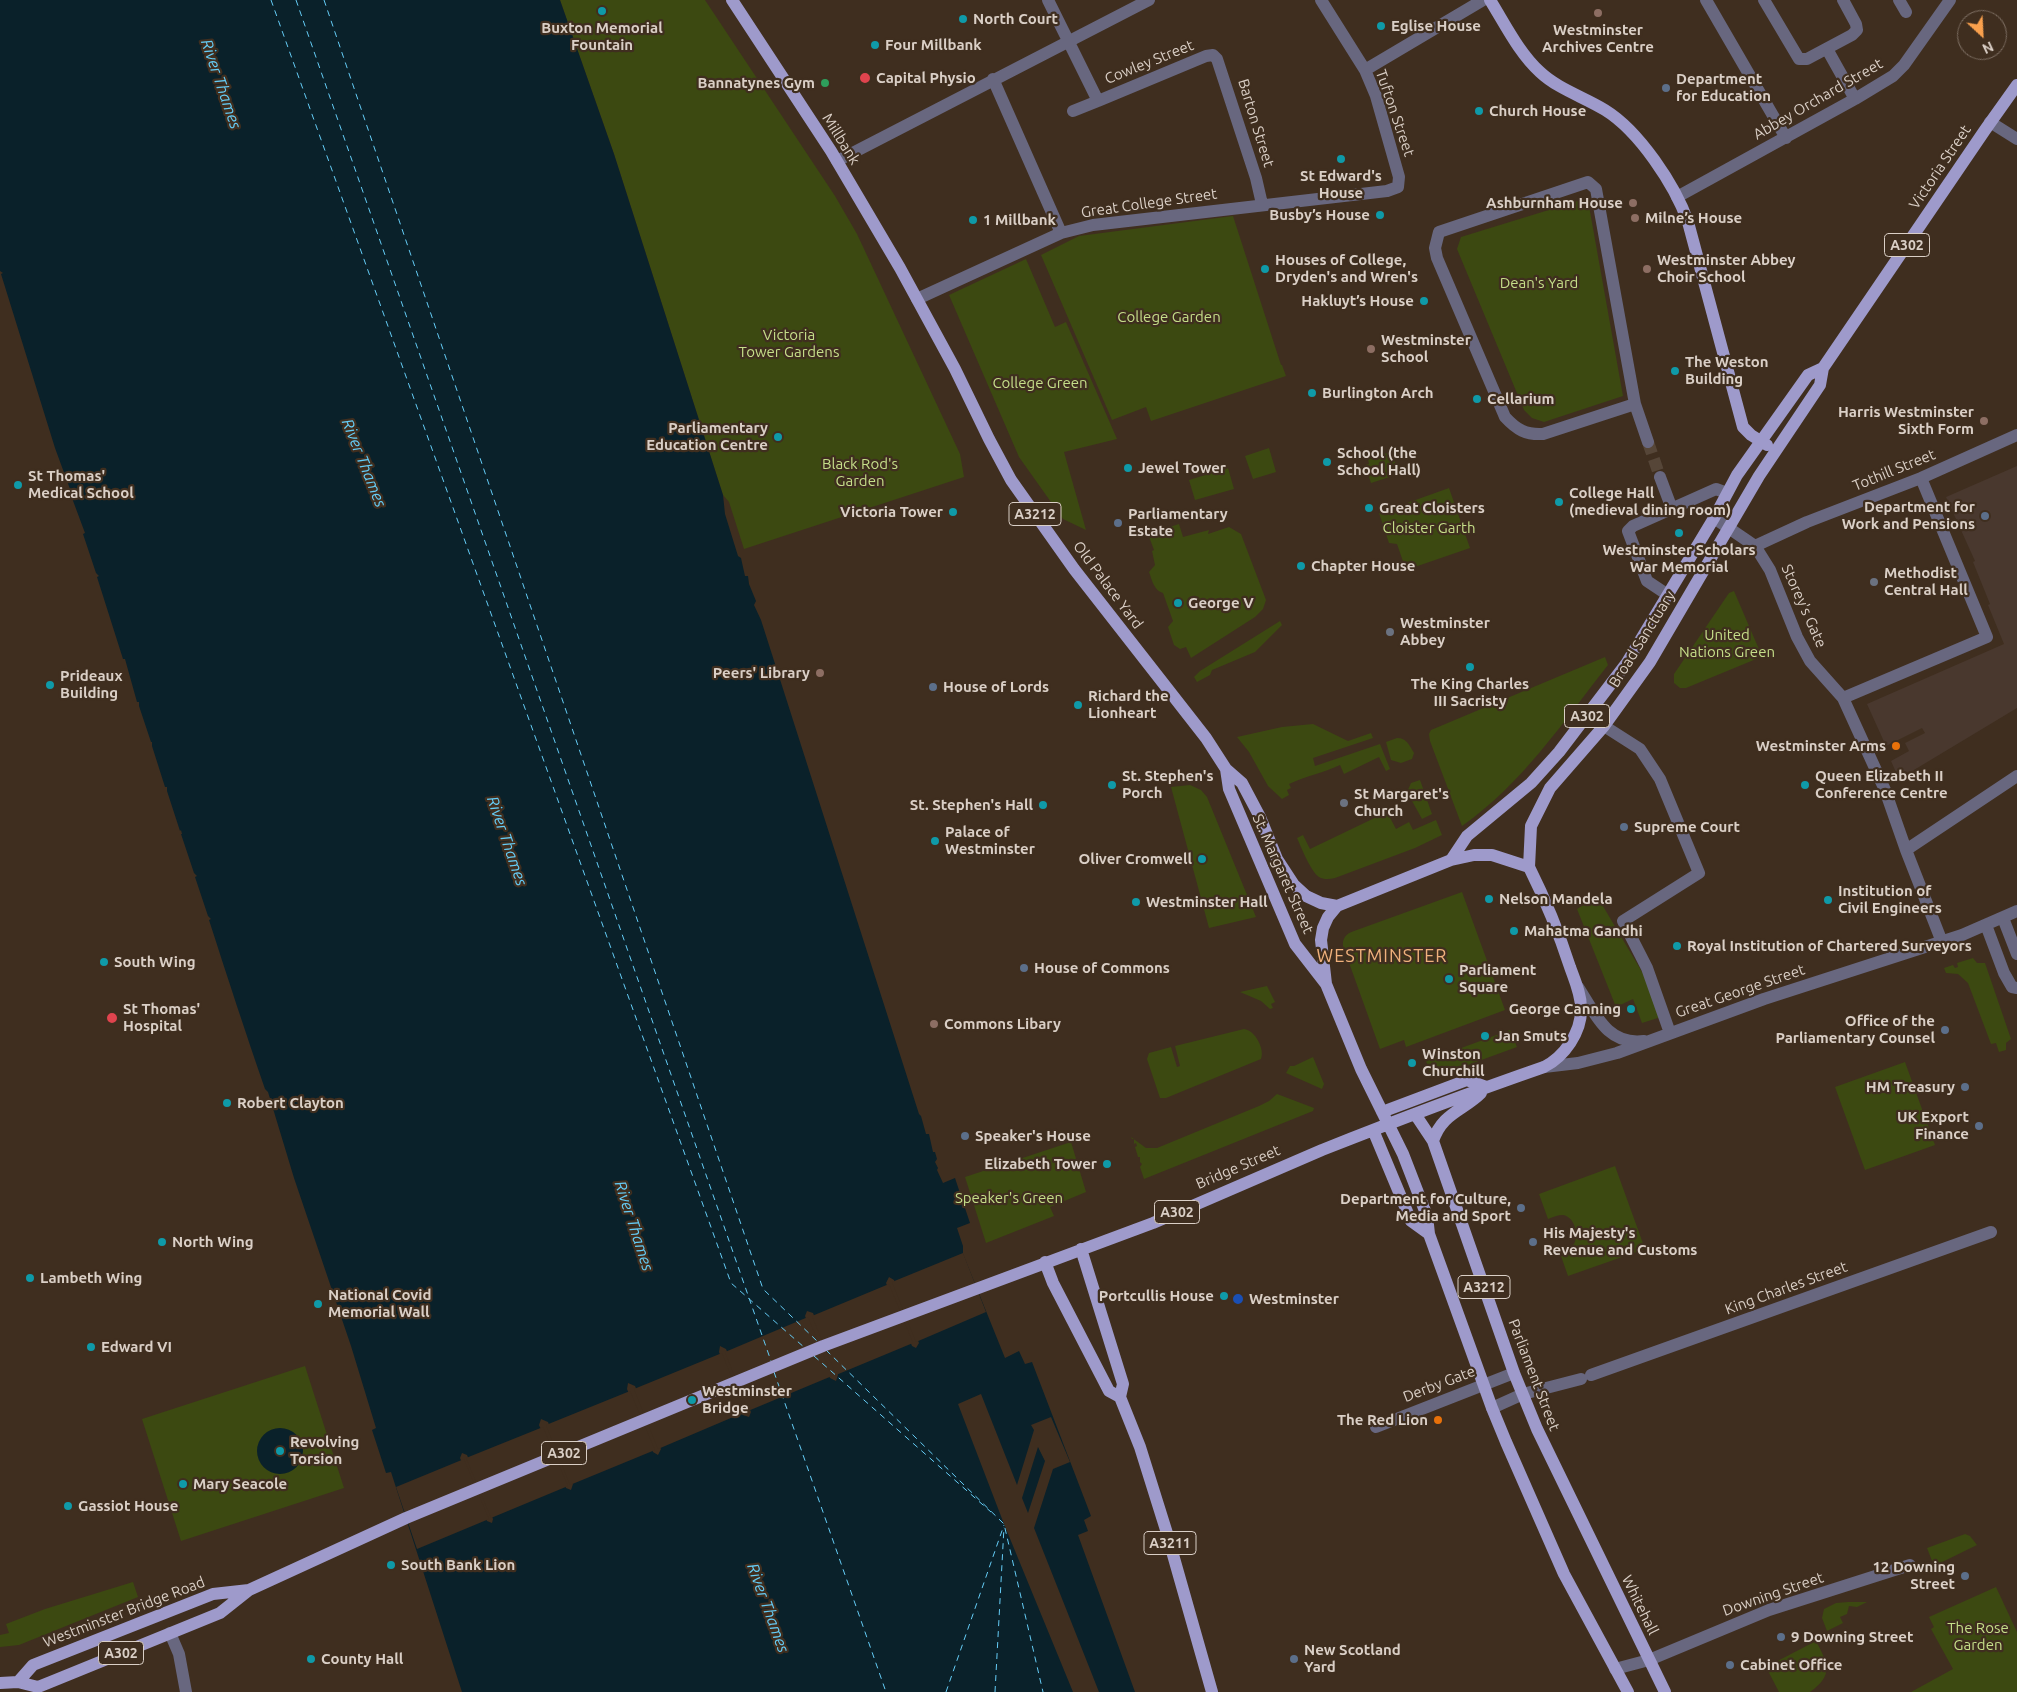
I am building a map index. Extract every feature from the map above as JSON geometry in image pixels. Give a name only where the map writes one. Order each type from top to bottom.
[{"type":"main road","name":"Millbank","points":[[732,0],[837,161],[917,299]]},
{"type":"main road","points":[[1490,0],[1525,56],[1539,71],[1554,84],[1582,97],[1622,122],[1661,170],[1677,197],[1688,222],[1740,418],[1747,431],[1776,451]]},
{"type":"main road","name":"Victoria Street","points":[[1776,451],[1820,386],[1823,368],[2017,85]]},
{"type":"main road","name":"Old Palace Yard","points":[[917,299],[956,369],[1004,469],[1074,569],[1190,718]]},
{"type":"main road","name":"Victoria Street","points":[[1761,441],[1808,374],[1823,368]]},
{"type":"main road","name":"Broad Sanctuary","points":[[1451,860],[1467,836],[1531,783],[1559,752],[1626,664],[1714,518],[1727,493],[1761,441]]},
{"type":"main road","name":"Broad Sanctuary","points":[[1528,867],[1531,826],[1543,800],[1557,780],[1604,726],[1650,662],[1776,451]]},
{"type":"main road","name":"St. Margaret Street","points":[[1190,718],[1226,769],[1242,783],[1260,817],[1277,859],[1294,885],[1306,896],[1321,903],[1337,906]]},
{"type":"main road","name":"St. Margaret Street","points":[[1226,769],[1229,789],[1295,944],[1326,984]]},
{"type":"main road","points":[[1486,1087],[1467,1080],[1382,1112],[1361,1069],[1326,984],[1322,934],[1328,917],[1337,906],[1451,860],[1474,855],[1492,855],[1528,867]]},
{"type":"main road","name":"A302","points":[[1528,867],[1559,936],[1576,984],[1582,1010],[1577,1029],[1560,1057],[1544,1066]]},
{"type":"main road","name":"Great George Street","points":[[1388,1124],[1544,1066]]},
{"type":"main road","name":"Great George Street","points":[[1433,1141],[1437,1129],[1442,1122],[1474,1100],[1486,1087]]},
{"type":"main road","name":"A3212","points":[[1382,1112],[1403,1154],[1428,1216],[1429,1234],[1492,1408],[1553,1550],[1614,1669],[1628,1692]]},
{"type":"main road","name":"A3212","points":[[1415,1114],[1433,1141]]},
{"type":"main road","name":"Bridge Street","points":[[1045,1262],[1153,1223],[1282,1166],[1388,1124]]},
{"type":"main road","points":[[1372,1130],[1411,1221],[1429,1234]]},
{"type":"main road","name":"Parliament Street","points":[[1433,1141],[1514,1373],[1537,1428],[1586,1532]]},
{"type":"main road","name":"A3211","points":[[1081,1249],[1123,1384],[1120,1397],[1140,1447],[1164,1523],[1212,1692]]},
{"type":"main road","name":"A3211","points":[[1045,1262],[1053,1283],[1110,1391],[1120,1397]]},
{"type":"main road","name":"Westminster Bridge Road","points":[[0,1683],[20,1687],[38,1687],[220,1613],[249,1590],[406,1518],[823,1346],[1045,1262]]},
{"type":"main road","name":"Whitehall","points":[[1586,1532],[1665,1692]]},
{"type":"main road","name":"Westminster Bridge Road","points":[[20,1687],[33,1665],[213,1594],[249,1590]]},
{"type":"street","name":"Cowley Street","points":[[1048,0],[1098,101]]},
{"type":"street","points":[[837,161],[1149,0]]},
{"type":"street","name":"Tufton Street","points":[[1321,0],[1365,70],[1376,96],[1399,177],[1400,184],[1398,186]]},
{"type":"street","points":[[1365,70],[1482,0]]},
{"type":"street","points":[[1706,0],[1786,138]]},
{"type":"street","points":[[1764,0],[1799,59],[1807,59],[1857,30],[1856,24],[1843,0]]},
{"type":"street","points":[[1899,0],[1906,12]]},
{"type":"street","name":"Abbey Orchard Street","points":[[1677,197],[1856,99],[1893,76],[1904,65],[1950,0]]},
{"type":"street","points":[[1827,49],[1856,99]]},
{"type":"street","name":"Cowley Street","points":[[1073,111],[1206,56],[1213,55]]},
{"type":"street","name":"Barton Street","points":[[1213,55],[1220,64],[1256,178],[1262,204]]},
{"type":"street","points":[[993,79],[1061,232]]},
{"type":"street","points":[[1990,122],[2017,139]]},
{"type":"street","points":[[1635,404],[1543,434],[1529,434],[1515,428],[1505,417],[1437,258],[1435,248],[1438,232],[1588,182],[1596,189],[1635,404],[1648,442]]},
{"type":"street","name":"Great College Street","points":[[917,299],[1061,232],[1093,225],[1387,190],[1398,186]]},
{"type":"street","name":"Tothill Street","points":[[1755,546],[1808,522],[1921,478],[2017,436]]},
{"type":"street","points":[[1660,477],[1672,510]]},
{"type":"street","points":[[1843,698],[1987,636],[1921,478]]},
{"type":"street","points":[[1668,595],[1647,581],[1628,531],[1633,526],[1716,489],[1727,493]]},
{"type":"street","name":"Storey's Gate","points":[[1714,518],[1755,546],[1770,570],[1797,638],[1810,661],[1843,698],[1885,790],[1942,942]]},
{"type":"street","points":[[1604,726],[1640,749],[1660,779],[1699,873],[1624,921],[1647,968],[1670,1033]]},
{"type":"street","points":[[1906,850],[2017,776]]},
{"type":"street","name":"Great George Street","points":[[1544,1066],[1578,1063],[1617,1053],[1764,999],[1942,942],[2017,911]]},
{"type":"street","points":[[2003,918],[2017,954]]},
{"type":"street","points":[[1986,925],[2004,973],[2012,987],[2017,988]]},
{"type":"street","points":[[1576,984],[1602,1025],[1611,1034],[1623,1040],[1634,1042],[1651,1040]]},
{"type":"street","name":"King Charles Street","points":[[1492,1408],[1523,1394],[1586,1377],[1991,1232]]},
{"type":"street","name":"Derby Gate","points":[[1376,1427],[1514,1373]]},
{"type":"street","name":"Downing Street","points":[[1614,1669],[1649,1660],[1770,1610],[1910,1565]]},
{"type":"street","points":[[170,1633],[179,1654],[186,1692]]},
{"type":"shaded area","points":[[2017,466],[2017,708],[1899,779],[1891,761],[1909,751],[1905,743],[1925,733],[1922,728],[1886,746],[1867,704],[2004,644],[1988,605],[1990,604],[1973,562],[1975,561],[1946,497]]},
{"type":"green space","name":"Victoria Tower Gardens","points":[[560,0],[705,0],[835,196],[857,234],[960,454],[964,477],[744,549],[729,502],[723,495],[614,154]]},
{"type":"green space","name":"Dean's Yard","points":[[1578,201],[1589,206],[1623,396],[1544,422],[1532,418],[1524,410],[1457,249],[1461,237]]},
{"type":"green space","name":"College Garden","points":[[1233,216],[1286,376],[1151,421],[1146,407],[1112,420],[1041,255],[1079,236]]},
{"type":"green space","name":"College Green","points":[[1026,259],[1055,327],[1066,322],[1117,439],[1064,452],[1086,530],[1063,519],[1019,457],[949,295]]},
{"type":"green space","points":[[1269,448],[1276,472],[1253,479],[1245,456]]},
{"type":"green space","points":[[1387,453],[1389,457],[1393,456],[1399,474],[1371,483],[1365,465],[1369,464],[1368,459]]},
{"type":"green space","points":[[1228,468],[1234,489],[1195,500],[1189,480]]},
{"type":"green space","name":"Cloister Garth","points":[[1449,488],[1470,548],[1406,570],[1397,544],[1389,543],[1379,513]]},
{"type":"green space","points":[[1179,524],[1183,537],[1209,530],[1208,534],[1229,527],[1241,534],[1266,600],[1263,609],[1255,617],[1191,658],[1186,647],[1180,649],[1174,645],[1168,627],[1173,621],[1163,593],[1155,588],[1149,572],[1155,565],[1152,551],[1154,550],[1148,534]]},
{"type":"green space","name":"United Nations Green","points":[[1734,591],[1761,657],[1686,688],[1680,688],[1674,683],[1674,674],[1729,593]]},
{"type":"green space","points":[[1280,621],[1282,625],[1255,652],[1212,670],[1210,675],[1197,682],[1194,677],[1200,671]]},
{"type":"green space","points":[[1605,657],[1608,665],[1541,751],[1504,791],[1462,826],[1430,741],[1429,734],[1431,730]]},
{"type":"green space","points":[[1313,724],[1348,741],[1371,733],[1373,738],[1313,758],[1315,766],[1380,744],[1390,769],[1386,771],[1379,757],[1344,774],[1340,765],[1289,784],[1291,788],[1287,790],[1289,795],[1282,799],[1268,786],[1249,752],[1237,737],[1282,727]]},
{"type":"green space","points":[[1397,738],[1403,739],[1409,745],[1414,753],[1412,759],[1401,763],[1391,760],[1386,742]]},
{"type":"green space","points":[[1420,780],[1432,814],[1422,819],[1407,792],[1411,783]]},
{"type":"green space","points":[[1190,785],[1201,790],[1207,797],[1256,917],[1209,928],[1171,787]]},
{"type":"green space","points":[[1387,812],[1396,829],[1409,822],[1413,830],[1436,820],[1442,835],[1415,848],[1335,878],[1323,879],[1316,874],[1306,859],[1297,838],[1303,835],[1310,849]]},
{"type":"green space","points":[[1462,892],[1505,1010],[1406,1047],[1404,1040],[1380,1049],[1343,946],[1344,938],[1351,932]]},
{"type":"green space","points":[[1597,896],[1645,977],[1661,1017],[1642,1023],[1633,999],[1616,1007],[1577,909]]},
{"type":"green space","points":[[1973,958],[1977,963],[1985,963],[2011,1039],[2006,1043],[2006,1050],[1999,1052],[1996,1043],[1991,1044],[1968,983],[1958,974],[1946,973],[1944,968],[1953,965],[1955,968],[1958,967],[1957,963]]},
{"type":"green space","points":[[1267,986],[1275,1002],[1271,1004],[1273,1008],[1270,1009],[1261,1001],[1240,992]]},
{"type":"green space","points":[[1244,1029],[1252,1033],[1258,1041],[1262,1050],[1261,1059],[1166,1098],[1160,1098],[1147,1059],[1149,1053],[1171,1047],[1177,1067],[1180,1066],[1175,1046]]},
{"type":"green space","points":[[1510,1030],[1517,1047],[1432,1078],[1426,1061]]},
{"type":"green space","points":[[1313,1057],[1324,1084],[1322,1089],[1286,1073],[1290,1066]]},
{"type":"green space","points":[[1905,1062],[1935,1145],[1865,1170],[1835,1087]]},
{"type":"green space","points":[[1277,1094],[1314,1108],[1313,1111],[1144,1179],[1140,1167],[1142,1164],[1140,1157],[1138,1157],[1134,1139],[1146,1148],[1157,1148],[1259,1106]]},
{"type":"green space","name":"Speaker's Green","points":[[1071,1142],[1086,1192],[1050,1207],[1054,1216],[986,1243],[965,1177]]},
{"type":"green space","points":[[1615,1166],[1645,1249],[1568,1276],[1561,1256],[1565,1254],[1564,1249],[1574,1244],[1576,1236],[1575,1227],[1567,1216],[1563,1215],[1548,1219],[1539,1194]]},
{"type":"green space","points":[[305,1366],[344,1488],[181,1541],[142,1419]]},
{"type":"green space","points":[[1965,1534],[1970,1536],[1977,1545],[1934,1566],[1927,1548]]},
{"type":"green space","points":[[133,1582],[138,1597],[19,1645],[0,1647],[0,1635],[9,1633],[6,1624],[45,1609]]},
{"type":"green space","name":"The Rose Garden","points":[[1996,1587],[2017,1632],[2017,1692],[1911,1692],[1953,1669],[1931,1629],[1934,1627],[1929,1617]]},
{"type":"green space","points":[[1867,1602],[1857,1607],[1849,1606],[1847,1614],[1840,1617],[1843,1623],[1827,1631],[1822,1618],[1824,1609],[1836,1603]]},
{"type":"green space","points":[[1816,1641],[1826,1663],[1827,1669],[1823,1680],[1810,1692],[1779,1692],[1766,1667]]},
{"type":"water","name":"River Thames","points":[[0,0],[560,0],[614,154],[723,495],[725,514],[738,556],[741,558],[745,576],[748,576],[756,601],[754,605],[761,620],[919,1114],[926,1134],[929,1134],[933,1152],[935,1152],[937,1170],[943,1183],[955,1178],[970,1223],[957,1228],[963,1246],[963,1254],[1005,1358],[1019,1351],[1025,1364],[1032,1362],[1091,1516],[1084,1520],[1088,1531],[1078,1535],[1135,1692],[462,1692],[391,1472],[386,1473],[372,1430],[376,1428],[351,1346],[294,1178],[268,1092],[265,1089],[209,920],[211,919],[208,916],[195,877],[197,876],[194,873],[167,787],[165,787],[139,702],[137,702],[125,659],[123,659],[97,577],[99,576],[96,573],[83,534],[85,533],[55,448],[1,274],[3,273],[0,271]],"holes":[[[889,1277],[894,1280],[919,1343],[916,1348],[912,1346],[886,1283]],[[807,1311],[813,1313],[838,1375],[836,1381],[830,1378],[805,1316]],[[720,1346],[726,1349],[751,1412],[749,1417],[743,1415],[719,1352]],[[628,1383],[635,1386],[661,1449],[658,1455],[653,1452],[627,1389]],[[541,1419],[548,1422],[573,1484],[571,1490],[566,1488],[539,1425]],[[462,1453],[467,1455],[493,1519],[492,1523],[487,1521],[460,1458]]]},
{"type":"water","points":[[280,1428],[293,1432],[299,1438],[303,1451],[299,1464],[293,1470],[280,1474],[267,1470],[261,1464],[257,1451],[261,1438],[267,1432]]},
{"type":"pier","points":[[963,1253],[986,1312],[916,1342],[892,1282]]},
{"type":"pier","points":[[889,1284],[913,1343],[836,1375],[812,1316]]},
{"type":"pier","points":[[808,1317],[832,1376],[748,1411],[725,1352]]},
{"type":"pier","points":[[722,1353],[745,1412],[658,1449],[634,1389]]},
{"type":"pier","points":[[630,1391],[655,1450],[570,1485],[546,1425]]},
{"type":"pier","points":[[981,1394],[1017,1485],[1034,1430],[1031,1425],[1051,1417],[1070,1462],[1053,1469],[1034,1528],[1099,1692],[1073,1692],[1004,1524],[958,1404]],"holes":[[[1038,1447],[1045,1461],[1028,1513],[1022,1498]]]},
{"type":"pier","points":[[543,1427],[568,1486],[491,1518],[466,1458]]},
{"type":"pier","points":[[464,1459],[489,1519],[417,1549],[396,1487]]},
{"type":"ferry route","points":[[271,0],[731,1283],[805,1348]]},
{"type":"ferry route","points":[[296,0],[771,1361]]},
{"type":"ferry route","points":[[324,0],[763,1289],[818,1342]]},
{"type":"ferry route","points":[[826,1350],[1004,1524],[1043,1692]]},
{"type":"ferry route","points":[[814,1356],[991,1512]]},
{"type":"ferry route","points":[[774,1372],[886,1692]]},
{"type":"ferry route","points":[[946,1692],[1004,1525]]},
{"type":"ferry route","points":[[995,1692],[1004,1527]]},
{"type":"tunnel","points":[[1648,442],[1660,477]]},
{"type":"place","name":"Buxton Memorial Fountain","points":[[602,11]]},
{"type":"place","name":"Westminster Archives Centre","points":[[1598,13]]},
{"type":"place","name":"North Court","points":[[963,19]]},
{"type":"place","name":"Eglise House","points":[[1381,26]]},
{"type":"place","name":"Four Millbank","points":[[875,45]]},
{"type":"place","name":"Capital Physio","points":[[865,78]]},
{"type":"place","name":"Bannatynes Gym","points":[[825,83]]},
{"type":"place","name":"Department for Education","points":[[1666,88]]},
{"type":"place","name":"Church House","points":[[1479,111]]},
{"type":"place","name":"St Edward's House","points":[[1341,159]]},
{"type":"place","name":"Ashburnham House","points":[[1633,203]]},
{"type":"place","name":"Busby’s House","points":[[1380,215]]},
{"type":"place","name":"Milne’s House","points":[[1635,218]]},
{"type":"place","name":"1 Millbank","points":[[973,220]]},
{"type":"place","name":"Houses of College, Dryden's and Wren's","points":[[1265,269]]},
{"type":"place","name":"Westminster Abbey Choir School","points":[[1647,269]]},
{"type":"place","name":"Hakluyt’s House","points":[[1424,301]]},
{"type":"place","name":"Westminster School","points":[[1371,349]]},
{"type":"place","name":"The Weston Building","points":[[1675,371]]},
{"type":"place","name":"Burlington Arch","points":[[1312,393]]},
{"type":"place","name":"Cellarium","points":[[1477,399]]},
{"type":"place","name":"Harris Westminster Sixth Form","points":[[1984,421]]},
{"type":"place","name":"Parliamentary Education Centre","points":[[778,437]]},
{"type":"place","name":"School (the School Hall)","points":[[1327,462]]},
{"type":"place","name":"Jewel Tower","points":[[1128,468]]},
{"type":"place","name":"St Thomas' Medical School","points":[[18,485]]},
{"type":"place","name":"College Hall (medieval dining room)","points":[[1559,502]]},
{"type":"place","name":"Great Cloisters","points":[[1369,508]]},
{"type":"place","name":"Victoria Tower","points":[[953,512]]},
{"type":"place","name":"Department for Work and Pensions","points":[[1985,516]]},
{"type":"place","name":"Parliamentary Estate","points":[[1118,523]]},
{"type":"place","name":"Westminster Scholars War Memorial","points":[[1679,533]]},
{"type":"place","name":"Chapter House","points":[[1301,566]]},
{"type":"place","name":"Methodist Central Hall","points":[[1874,582]]},
{"type":"place","name":"George V","points":[[1178,603]]},
{"type":"place","name":"Westminster Abbey","points":[[1390,632]]},
{"type":"place","name":"The King Charles III Sacristy","points":[[1470,667]]},
{"type":"place","name":"Peers' Library","points":[[820,673]]},
{"type":"place","name":"Prideaux Building","points":[[50,685]]},
{"type":"place","name":"House of Lords","points":[[933,687]]},
{"type":"place","name":"Richard the Lionheart","points":[[1078,705]]},
{"type":"place","name":"Westminster Arms","points":[[1896,746]]},
{"type":"place","name":"St. Stephen's Porch","points":[[1112,785]]},
{"type":"place","name":"Queen Elizabeth II Conference Centre","points":[[1805,785]]},
{"type":"place","name":"St Margaret's Church","points":[[1344,803]]},
{"type":"place","name":"St. Stephen's Hall","points":[[1043,805]]},
{"type":"place","name":"Supreme Court","points":[[1624,827]]},
{"type":"place","name":"Palace of Westminster","points":[[935,841]]},
{"type":"place","name":"Oliver Cromwell","points":[[1202,859]]},
{"type":"place","name":"Nelson Mandela","points":[[1489,899]]},
{"type":"place","name":"Institution of Civil Engineers","points":[[1828,900]]},
{"type":"place","name":"Westminster Hall","points":[[1136,902]]},
{"type":"place","name":"Mahatma Gandhi","points":[[1514,931]]},
{"type":"place","name":"Royal Institution of Chartered Surveyors","points":[[1677,946]]},
{"type":"place","name":"South Wing","points":[[104,962]]},
{"type":"place","name":"House of Commons","points":[[1024,968]]},
{"type":"place","name":"Parliament Square","points":[[1449,979]]},
{"type":"place","name":"George Canning","points":[[1631,1009]]},
{"type":"place","name":"St Thomas' Hospital","points":[[112,1018]]},
{"type":"place","name":"Commons Libary","points":[[934,1024]]},
{"type":"place","name":"Office of the Parliamentary Counsel","points":[[1945,1030]]},
{"type":"place","name":"Jan Smuts","points":[[1485,1036]]},
{"type":"place","name":"Winston Churchill","points":[[1412,1063]]},
{"type":"place","name":"HM Treasury","points":[[1965,1087]]},
{"type":"place","name":"Robert Clayton","points":[[227,1103]]},
{"type":"place","name":"UK Export Finance","points":[[1979,1126]]},
{"type":"place","name":"Speaker's House","points":[[965,1136]]},
{"type":"place","name":"Elizabeth Tower","points":[[1107,1164]]},
{"type":"place","name":"Department for Culture, Media and Sport","points":[[1521,1208]]},
{"type":"place","name":"North Wing","points":[[162,1242]]},
{"type":"place","name":"His Majesty's Revenue and Customs","points":[[1533,1242]]},
{"type":"place","name":"Lambeth Wing","points":[[30,1278]]},
{"type":"place","name":"Portcullis House","points":[[1224,1296]]},
{"type":"place","name":"Westminster","points":[[1238,1299]]},
{"type":"place","name":"National Covid Memorial Wall","points":[[318,1304]]},
{"type":"place","name":"Edward VI","points":[[91,1347]]},
{"type":"place","name":"Westminster Bridge","points":[[692,1400]]},
{"type":"place","name":"The Red Lion","points":[[1438,1420]]},
{"type":"place","name":"Revolving Torsion","points":[[280,1451]]},
{"type":"place","name":"Mary Seacole","points":[[183,1484]]},
{"type":"place","name":"Gassiot House","points":[[68,1506]]},
{"type":"place","name":"South Bank Lion","points":[[391,1565]]},
{"type":"place","name":"12 Downing Street","points":[[1965,1576]]},
{"type":"place","name":"9 Downing Street","points":[[1781,1637]]},
{"type":"place","name":"County Hall","points":[[311,1659]]},
{"type":"place","name":"New Scotland Yard","points":[[1294,1659]]},
{"type":"place","name":"Cabinet Office","points":[[1730,1665]]},
{"type":"district","name":"WESTMINSTER","points":[[1382,956]]},
{"type":"park label","name":"Black Rod's Garden","points":[[860,472]]}]
